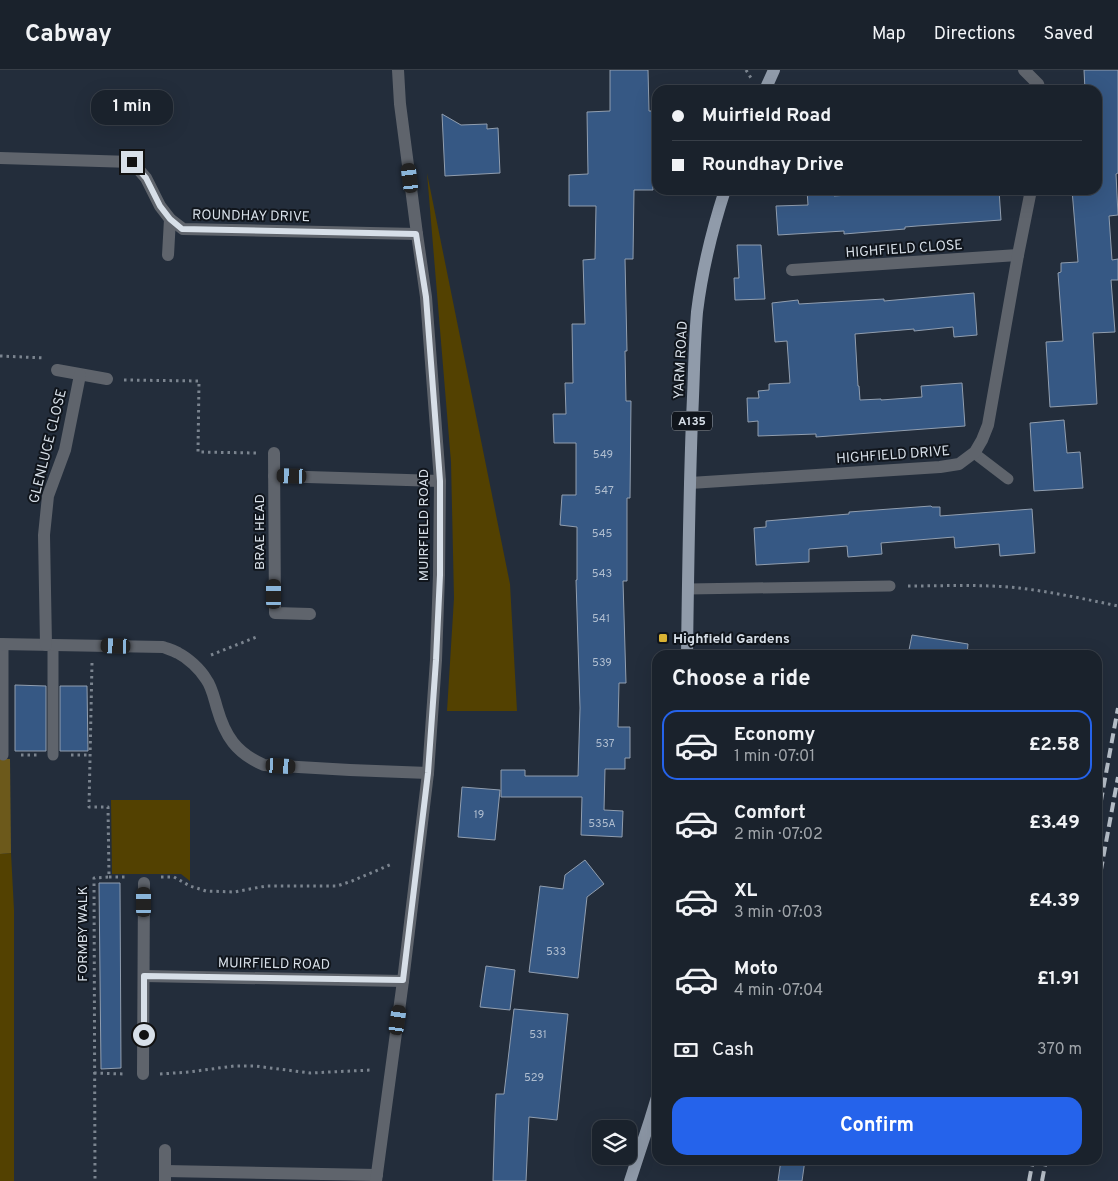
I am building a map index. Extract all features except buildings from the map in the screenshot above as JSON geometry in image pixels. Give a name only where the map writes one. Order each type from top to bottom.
[{"type":"main road","points":[[767,85],[774,70]]},
{"type":"main road","name":"YARM ROAD","points":[[687,650],[690,483],[697,313],[709,245],[724,195]]},
{"type":"main road","points":[[630,1181],[652,1114]]},
{"type":"street","name":"MUIRFIELD ROAD","points":[[165,1150],[165,1176],[377,1178],[428,773],[440,575],[440,481],[426,297],[416,234],[400,104],[398,70]]},
{"type":"street","points":[[1024,70],[1038,85]]},
{"type":"street","points":[[0,158],[132,162],[146,178],[160,206],[170,219],[168,255]]},
{"type":"street","points":[[974,453],[988,425],[1030,195]]},
{"type":"street","name":"ROUNDHAY DRIVE","points":[[170,219],[182,229],[416,234]]},
{"type":"street","name":"HIGHFIELD CLOSE","points":[[792,270],[1018,255]]},
{"type":"street","name":"GLENLUCE CLOSE","points":[[55,364],[80,375],[108,380]]},
{"type":"street","name":"GLENLUCE CLOSE","points":[[49,645],[44,535],[48,496],[65,450],[80,375]]},
{"type":"street","name":"BRAE HEAD","points":[[274,452],[274,613],[310,614]]},
{"type":"street","name":"HIGHFIELD DRIVE","points":[[690,483],[940,467],[959,464],[974,453]]},
{"type":"street","name":"BRAE HEAD","points":[[274,476],[440,481]]},
{"type":"street","points":[[1,644],[163,647],[178,653],[195,666],[207,680],[214,694],[222,724],[229,739],[242,753],[252,760],[264,765],[428,773]]},
{"type":"street","points":[[143,1074],[144,879]]},
{"type":"street","name":"MUIRFIELD ROAD","points":[[144,976],[403,980]]},
{"type":"lane","points":[[974,453],[1008,479]]},
{"type":"lane","points":[[688,589],[890,586]]},
{"type":"lane","points":[[1,644],[3,755]]},
{"type":"lane","points":[[49,645],[53,756]]},
{"type":"path","points":[[0,356],[55,364]]},
{"type":"path","points":[[108,380],[199,382],[198,452],[260,454]]},
{"type":"path","points":[[890,586],[960,585],[1018,588],[1118,606]]},
{"type":"path","points":[[207,656],[259,636]]},
{"type":"path","name":"FORMBY WALK","points":[[92,661],[89,807],[108,808],[109,877],[94,878],[95,1181]]},
{"type":"path","points":[[109,877],[144,879],[174,877],[190,886],[206,891],[234,892],[266,886],[337,886],[392,864]]},
{"type":"path","points":[[94,1073],[170,1074],[234,1066],[255,1066],[310,1073],[371,1070]]},
{"type":"shaded area","points":[[427,173],[510,584],[517,711],[447,711],[454,598],[451,462]]},
{"type":"shaded area","points":[[0,759],[10,759],[11,853],[0,854]]},
{"type":"shaded area","points":[[111,800],[190,800],[190,881],[181,874],[112,874]]},
{"type":"shaded area","points":[[11,853],[14,910],[14,1181],[0,1181],[0,854]]},
{"type":"railway","points":[[1102,795],[1118,708]]},
{"type":"railway","points":[[1102,864],[1118,777]]},
{"type":"railway","points":[[1029,1181],[1032,1165]]},
{"type":"railway","points":[[1042,1181],[1045,1165]]},
{"type":"place","name":"Highfield Gardens","points":[[663,638]]},
{"type":"route","points":[[132,162],[146,178],[160,206],[170,219],[182,229],[416,234],[426,297],[440,481],[440,575],[428,773],[403,980],[144,976],[144,1035]]}]
